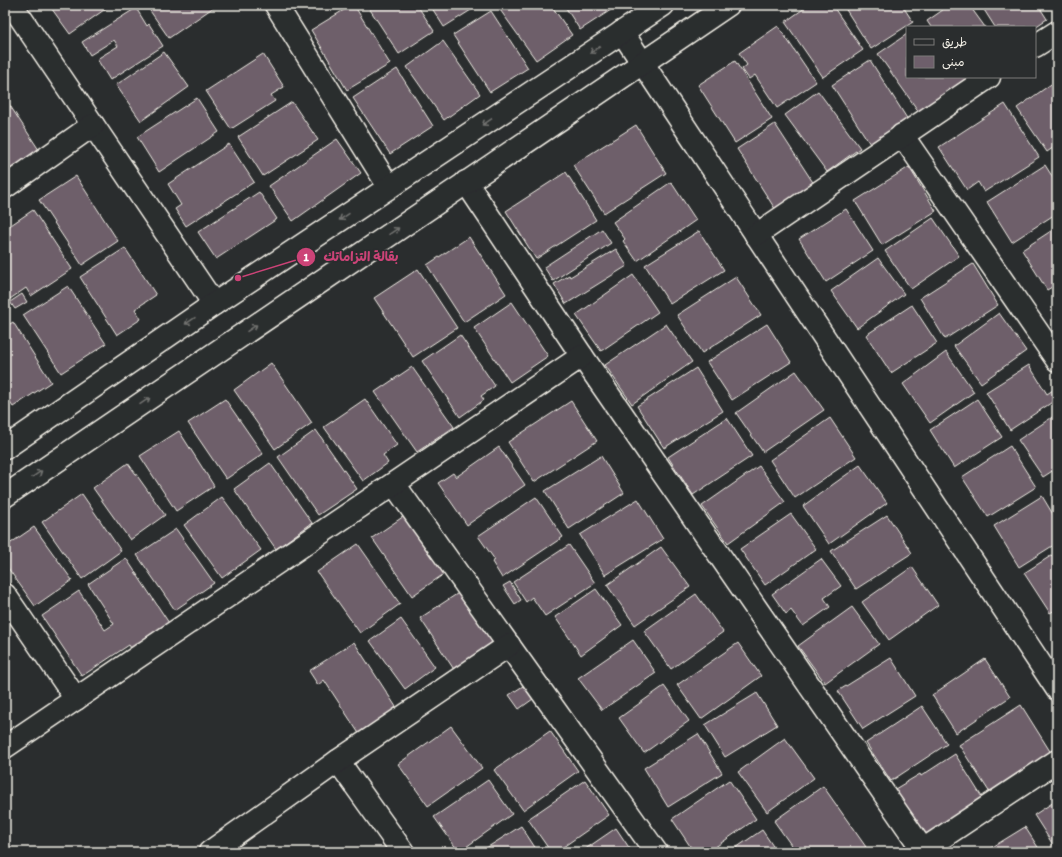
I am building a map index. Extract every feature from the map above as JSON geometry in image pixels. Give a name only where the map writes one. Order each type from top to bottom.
[{"type":"street","points":[[12,5],[214,304]]},
{"type":"street","points":[[5,448],[214,304],[663,5]]},
{"type":"street","points":[[5,496],[728,5]]},
{"type":"street","points":[[284,8],[389,187]]},
{"type":"street","points":[[622,32],[1057,689]]},
{"type":"street","points":[[1036,45],[1057,32]]},
{"type":"street","points":[[756,235],[988,78]]},
{"type":"street","points":[[5,187],[93,125]]},
{"type":"street","points":[[902,135],[1057,360]]},
{"type":"street","points":[[466,182],[582,356],[922,851],[1057,761]]},
{"type":"street","points":[[5,747],[582,356]]},
{"type":"street","points":[[394,484],[656,852]]},
{"type":"street","points":[[5,596],[76,699]]},
{"type":"street","points":[[210,852],[338,761],[509,645]]},
{"type":"street","points":[[338,761],[403,852]]},
{"type":"building","points":[[49,5],[111,5],[70,34]]},
{"type":"building","points":[[146,5],[217,5],[169,38]]},
{"type":"building","points":[[354,5],[390,64],[347,90],[311,30]]},
{"type":"building","points":[[367,5],[417,5],[434,31],[399,54]]},
{"type":"building","points":[[430,5],[479,5],[444,27]]},
{"type":"building","points":[[501,5],[551,5],[572,35],[536,60],[498,7]]},
{"type":"building","points":[[564,5],[617,5],[617,6],[580,30]]},
{"type":"building","points":[[809,5],[832,5],[863,50],[823,77],[785,22]]},
{"type":"building","points":[[843,5],[902,5],[913,22],[871,49]]},
{"type":"building","points":[[950,5],[969,5],[984,26],[930,26],[927,21]]},
{"type":"building","points":[[981,5],[1038,5],[1047,19],[1036,26],[994,26]]},
{"type":"building","points":[[136,8],[147,26],[149,24],[163,46],[110,80],[97,59],[118,46],[114,40],[90,55],[82,42]]},
{"type":"building","points":[[491,11],[528,68],[490,92],[453,35]]},
{"type":"building","points":[[778,26],[816,82],[777,108],[755,75],[749,79],[742,69],[747,65],[739,53]]},
{"type":"building","points":[[906,35],[906,78],[967,78],[919,112],[878,54]]},
{"type":"building","points":[[443,41],[480,94],[444,120],[407,67]]},
{"type":"building","points":[[164,52],[189,87],[141,121],[116,85]]},
{"type":"building","points":[[263,54],[284,87],[271,95],[275,101],[231,129],[206,91]]},
{"type":"building","points":[[870,60],[908,120],[870,144],[832,85]]},
{"type":"building","points":[[735,61],[772,119],[735,143],[698,85]]},
{"type":"building","points":[[397,69],[433,126],[390,154],[353,98]]},
{"type":"building","points":[[1057,80],[1057,145],[1047,152],[1017,108]]},
{"type":"building","points":[[818,91],[860,148],[827,172],[785,115]]},
{"type":"building","points":[[5,98],[41,153],[5,176]]},
{"type":"building","points":[[197,98],[219,132],[159,172],[137,137]]},
{"type":"building","points":[[292,102],[318,140],[263,176],[238,137]]},
{"type":"building","points":[[1005,104],[1039,157],[984,192],[978,182],[967,190],[939,147]]},
{"type":"building","points":[[775,124],[816,187],[777,212],[737,149]]},
{"type":"building","points":[[636,125],[666,173],[604,213],[573,165]]},
{"type":"building","points":[[337,139],[361,173],[293,221],[269,186]]},
{"type":"building","points":[[229,144],[254,182],[186,226],[175,209],[181,205],[168,184]]},
{"type":"building","points":[[1045,165],[1057,184],[1057,213],[1012,242],[987,202]]},
{"type":"building","points":[[909,167],[936,211],[882,245],[855,201]]},
{"type":"building","points":[[566,172],[596,220],[536,259],[506,211]]},
{"type":"building","points":[[76,176],[118,241],[82,265],[39,200]]},
{"type":"building","points":[[671,182],[696,220],[637,261],[623,241],[625,239],[613,222]]},
{"type":"building","points":[[259,192],[277,219],[216,259],[198,232]]},
{"type":"building","points":[[846,209],[873,251],[826,282],[799,239]]},
{"type":"building","points":[[33,210],[72,269],[31,296],[26,288],[10,299],[5,291],[5,229]]},
{"type":"building","points":[[933,218],[959,256],[911,289],[885,251]]},
{"type":"building","points":[[1057,227],[1057,284],[1047,290],[1022,250]]},
{"type":"building","points":[[602,229],[611,243],[553,281],[544,267]]},
{"type":"building","points":[[699,231],[724,270],[670,304],[645,265]]},
{"type":"building","points":[[469,237],[506,294],[464,322],[427,265]]},
{"type":"building","points":[[125,248],[156,295],[135,309],[141,319],[117,335],[80,277]]},
{"type":"building","points":[[616,249],[627,266],[566,304],[554,284],[569,275],[570,277]]},
{"type":"building","points":[[878,258],[904,294],[857,328],[831,291]]},
{"type":"building","points":[[973,264],[998,305],[945,339],[920,298]]},
{"type":"building","points":[[418,269],[457,328],[413,357],[374,298]]},
{"type":"building","points":[[633,275],[658,312],[601,351],[576,315]]},
{"type":"building","points":[[736,277],[761,315],[702,353],[677,315]]},
{"type":"building","points":[[68,286],[106,344],[61,373],[23,315]]},
{"type":"building","points":[[22,294],[27,302],[15,309],[10,302]]},
{"type":"building","points":[[512,302],[548,356],[510,382],[474,328]]},
{"type":"building","points":[[912,305],[937,343],[891,373],[866,335]]},
{"type":"building","points":[[999,313],[1026,351],[981,383],[954,346]]},
{"type":"building","points":[[13,322],[51,382],[13,407],[5,395],[5,327]]},
{"type":"building","points":[[666,324],[692,362],[632,404],[605,365]]},
{"type":"building","points":[[767,324],[791,362],[732,400],[707,362]]},
{"type":"building","points":[[460,335],[495,386],[481,396],[484,400],[460,417],[422,361]]},
{"type":"building","points":[[946,352],[974,392],[930,423],[903,384]]},
{"type":"building","points":[[271,363],[312,423],[275,449],[234,390]]},
{"type":"building","points":[[1029,365],[1047,394],[1056,388],[1057,399],[1010,430],[986,392]]},
{"type":"building","points":[[412,367],[454,427],[417,452],[375,392]]},
{"type":"building","points":[[696,368],[723,411],[664,448],[637,406]]},
{"type":"building","points":[[796,371],[824,410],[763,452],[736,413]]},
{"type":"building","points":[[225,399],[263,454],[226,479],[188,423]]},
{"type":"building","points":[[365,399],[397,445],[383,455],[388,463],[363,481],[324,427]]},
{"type":"building","points":[[977,399],[1002,437],[954,468],[930,430]]},
{"type":"building","points":[[571,401],[597,441],[534,482],[508,442]]},
{"type":"building","points":[[1057,414],[1057,468],[1043,477],[1018,440]]},
{"type":"building","points":[[727,418],[752,456],[693,495],[668,457]]},
{"type":"building","points":[[830,418],[856,457],[795,498],[770,460]]},
{"type":"building","points":[[316,430],[357,489],[318,515],[278,457]]},
{"type":"building","points":[[179,431],[214,486],[176,511],[140,456]]},
{"type":"building","points":[[1010,446],[1036,487],[988,517],[962,477]]},
{"type":"building","points":[[499,447],[525,485],[467,525],[438,483],[453,473],[456,477]]},
{"type":"building","points":[[601,456],[624,493],[569,529],[545,491]]},
{"type":"building","points":[[128,463],[165,515],[130,540],[93,488]]},
{"type":"building","points":[[270,463],[312,523],[276,549],[234,489]]},
{"type":"building","points":[[860,465],[887,503],[829,544],[803,506]]},
{"type":"building","points":[[759,466],[785,502],[728,543],[702,506]]},
{"type":"building","points":[[82,494],[121,551],[82,579],[42,522]]},
{"type":"building","points":[[1042,496],[1057,521],[1057,543],[1019,567],[994,526]]},
{"type":"building","points":[[222,497],[261,550],[222,578],[184,525]]},
{"type":"building","points":[[536,497],[563,537],[502,578],[492,562],[495,560],[478,536]]},
{"type":"building","points":[[638,499],[663,539],[605,575],[580,535]]},
{"type":"building","points":[[407,514],[447,572],[412,596],[372,538]]},
{"type":"building","points":[[791,514],[816,549],[765,585],[740,549]]},
{"type":"building","points":[[887,515],[912,553],[856,589],[831,551]]},
{"type":"building","points":[[34,527],[72,580],[35,606],[5,564],[5,547]]},
{"type":"building","points":[[176,529],[214,583],[175,610],[137,555]]},
{"type":"building","points":[[358,544],[400,604],[360,633],[317,572]]},
{"type":"building","points":[[569,545],[595,583],[545,616],[532,597],[526,602],[513,582]]},
{"type":"building","points":[[661,547],[690,587],[635,625],[607,585]]},
{"type":"building","points":[[1057,552],[1057,609],[1050,613],[1024,573]]},
{"type":"building","points":[[126,558],[169,623],[131,648],[129,645],[82,676],[42,616],[79,591],[105,630],[114,624],[88,584]]},
{"type":"building","points":[[821,559],[841,586],[824,598],[830,607],[803,626],[791,610],[786,614],[772,594]]},
{"type":"building","points":[[912,567],[938,605],[889,640],[862,602]]},
{"type":"building","points":[[510,582],[521,600],[515,604],[503,586]]},
{"type":"building","points":[[596,589],[622,625],[581,655],[555,617]]},
{"type":"building","points":[[463,590],[500,647],[457,674],[420,618]]},
{"type":"building","points":[[696,594],[723,632],[671,669],[644,631]]},
{"type":"building","points":[[852,607],[879,644],[825,683],[798,646]]},
{"type":"building","points":[[401,619],[435,667],[405,689],[370,641]]},
{"type":"building","points":[[633,640],[656,673],[602,710],[578,678]]},
{"type":"building","points":[[354,642],[398,710],[360,735],[324,680],[318,685],[309,671]]},
{"type":"building","points":[[738,643],[761,676],[701,719],[677,685]]},
{"type":"building","points":[[891,658],[915,696],[863,729],[838,691]]},
{"type":"building","points":[[985,659],[1010,697],[956,733],[932,695]]},
{"type":"building","points":[[523,686],[533,699],[519,709],[509,695]]},
{"type":"building","points":[[664,686],[689,721],[644,753],[619,718]]},
{"type":"building","points":[[757,693],[777,725],[725,757],[705,725]]},
{"type":"building","points":[[1021,705],[1053,756],[992,796],[959,745]]},
{"type":"building","points":[[922,706],[947,744],[891,781],[866,743]]},
{"type":"building","points":[[451,726],[482,768],[428,806],[398,764]]},
{"type":"building","points":[[550,731],[578,771],[523,810],[494,770]]},
{"type":"building","points":[[698,734],[722,773],[668,807],[644,768]]},
{"type":"building","points":[[785,738],[814,778],[767,812],[738,772]]},
{"type":"building","points":[[955,754],[985,802],[921,842],[890,792],[920,774],[921,776]]},
{"type":"building","points":[[488,780],[512,814],[459,852],[434,817]]},
{"type":"building","points":[[585,780],[609,815],[556,852],[551,852],[528,819]]},
{"type":"building","points":[[729,780],[756,819],[708,852],[694,852],[672,819]]},
{"type":"building","points":[[823,786],[866,847],[859,852],[796,852],[774,821]]},
{"type":"building","points":[[1057,800],[1057,851],[1034,815]]},
{"type":"building","points":[[521,826],[538,852],[480,852]]},
{"type":"building","points":[[1025,827],[1041,852],[986,851]]},
{"type":"building","points":[[616,828],[632,852],[581,852]]},
{"type":"building","points":[[762,830],[777,852],[730,852]]},
{"type":"place","name":"بقالة التزاماتك","points":[[238,278]]}]
